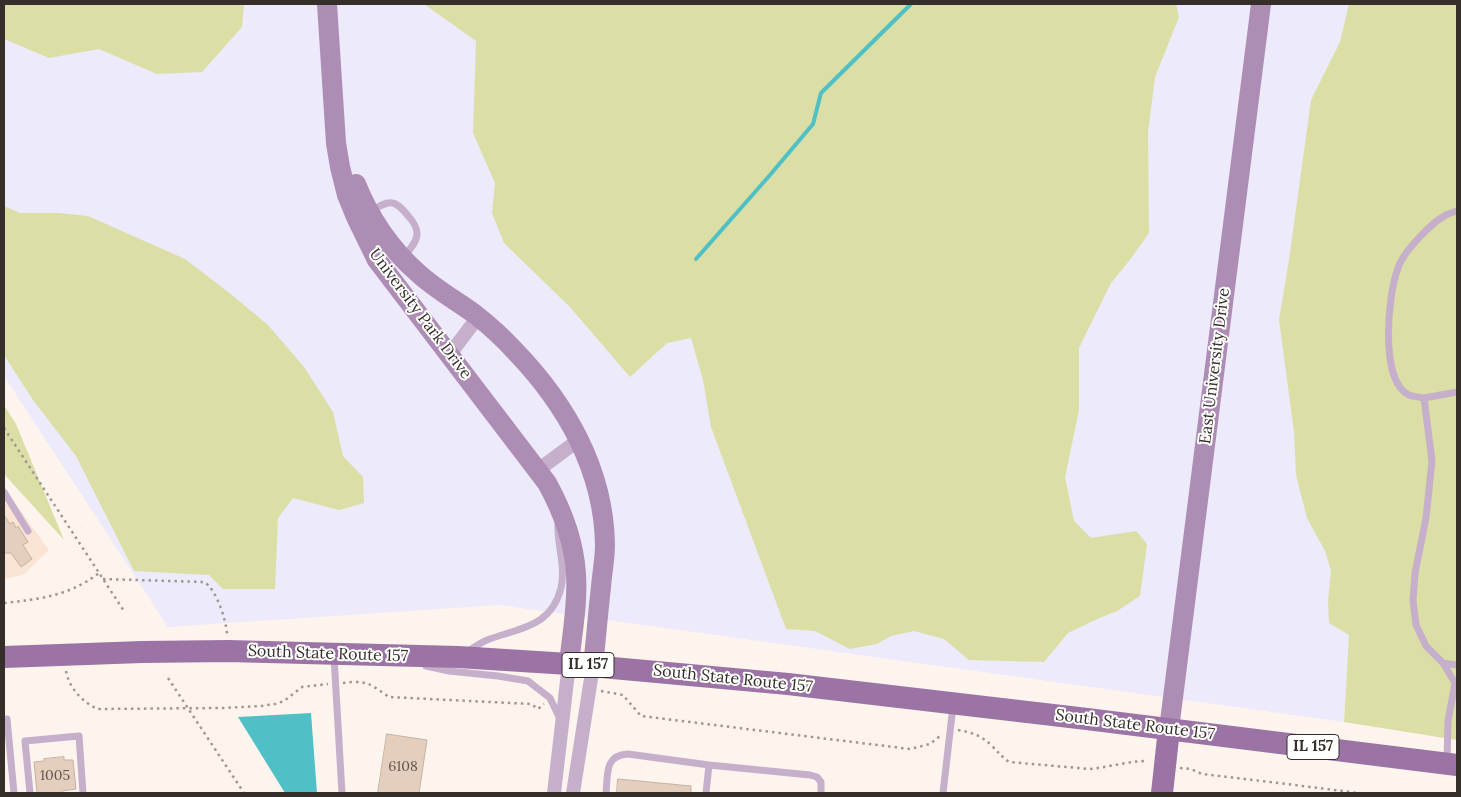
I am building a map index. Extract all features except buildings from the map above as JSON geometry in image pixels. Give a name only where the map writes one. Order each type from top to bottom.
[{"type":"main road","name":"South State Route 157","points":[[4,658],[228,651],[458,657],[569,664],[788,684],[1452,764]]},
{"type":"main road","points":[[1162,793],[1169,729]]},
{"type":"street","name":"University Park Drive","points":[[327,4],[336,144],[347,195],[378,260],[538,470],[558,503],[569,532],[576,576],[576,596],[569,664]]},
{"type":"street","name":"East University Drive","points":[[1169,729],[1261,4]]},
{"type":"street","name":"University Park Drive","points":[[334,102],[349,167],[360,195],[369,212],[392,245],[418,273],[478,317],[528,364],[548,389],[580,440],[597,487],[603,514],[605,546],[593,666]]},
{"type":"street","points":[[450,354],[478,317]]},
{"type":"street","points":[[538,470],[580,440]]},
{"type":"street","points":[[554,793],[569,664]]},
{"type":"street","points":[[573,793],[593,666]]},
{"type":"lane","points":[[369,212],[390,202],[396,203],[414,222],[417,233],[415,241],[402,257]]},
{"type":"lane","points":[[1457,211],[1446,215],[1416,239],[1398,266],[1390,298],[1388,329],[1391,364],[1398,384],[1408,394],[1424,398],[1457,392]]},
{"type":"lane","points":[[1424,398],[1432,461],[1430,490],[1413,600],[1416,626],[1426,646],[1443,662],[1455,683],[1448,721],[1452,764]]},
{"type":"lane","points":[[4,492],[28,531]]},
{"type":"lane","points":[[458,657],[484,641],[524,629],[540,621],[552,609],[561,588],[562,569],[557,536],[558,503]]},
{"type":"lane","points":[[334,654],[342,793]]},
{"type":"lane","points":[[385,655],[449,671],[528,680],[550,698],[562,724]]},
{"type":"lane","points":[[1443,662],[1457,665]]},
{"type":"lane","points":[[943,793],[953,703]]},
{"type":"lane","points":[[7,719],[14,793]]},
{"type":"lane","points":[[30,793],[25,741],[79,736],[83,793]]},
{"type":"lane","points":[[606,793],[609,763],[614,757],[621,754],[810,775],[816,777],[821,782],[821,793]]},
{"type":"lane","points":[[706,793],[709,765]]},
{"type":"path","points":[[4,428],[124,611]]},
{"type":"path","points":[[4,602],[57,595],[87,583],[99,574]]},
{"type":"path","points":[[103,579],[204,582],[209,584],[215,593],[227,629],[228,651]]},
{"type":"path","points":[[64,655],[68,678],[76,693],[92,706],[98,708],[229,708],[275,704],[284,701],[302,687],[355,682],[370,684],[389,697],[531,704],[538,709],[550,698]]},
{"type":"path","points":[[168,678],[244,793]]},
{"type":"shaded area","points":[[4,4],[1448,4],[1371,285],[1344,722],[499,605],[168,627],[4,376]]},
{"type":"shaded area","points":[[4,488],[49,550],[23,575],[4,579]]},
{"type":"green space","points":[[4,4],[244,4],[242,27],[202,72],[157,74],[99,49],[49,58],[4,39]]},
{"type":"green space","points":[[424,4],[1176,4],[1179,17],[1155,77],[1148,132],[1149,233],[1111,283],[1079,348],[1079,410],[1065,477],[1074,521],[1091,538],[1136,531],[1147,544],[1140,596],[1117,611],[1068,633],[1044,662],[969,660],[944,639],[914,631],[891,636],[877,644],[850,649],[815,631],[786,629],[711,427],[703,380],[691,338],[667,343],[630,377],[570,307],[504,243],[492,213],[495,183],[473,133],[476,41]]},
{"type":"green space","points":[[1349,4],[1457,4],[1457,740],[1344,722],[1349,635],[1329,623],[1328,601],[1331,571],[1325,551],[1307,518],[1296,475],[1294,432],[1279,320],[1311,100],[1340,42]]},
{"type":"green space","points":[[4,206],[20,213],[59,213],[88,216],[185,259],[268,325],[304,367],[333,412],[343,456],[363,477],[364,503],[339,510],[293,498],[278,518],[275,589],[223,589],[209,575],[134,571],[76,456],[33,400],[4,355]]},
{"type":"green space","points":[[4,405],[16,424],[64,540],[4,474]]},
{"type":"water","points":[[311,713],[317,793],[285,793],[238,717]]},
{"type":"waterway","points":[[696,259],[813,124],[821,93],[911,4]]}]
